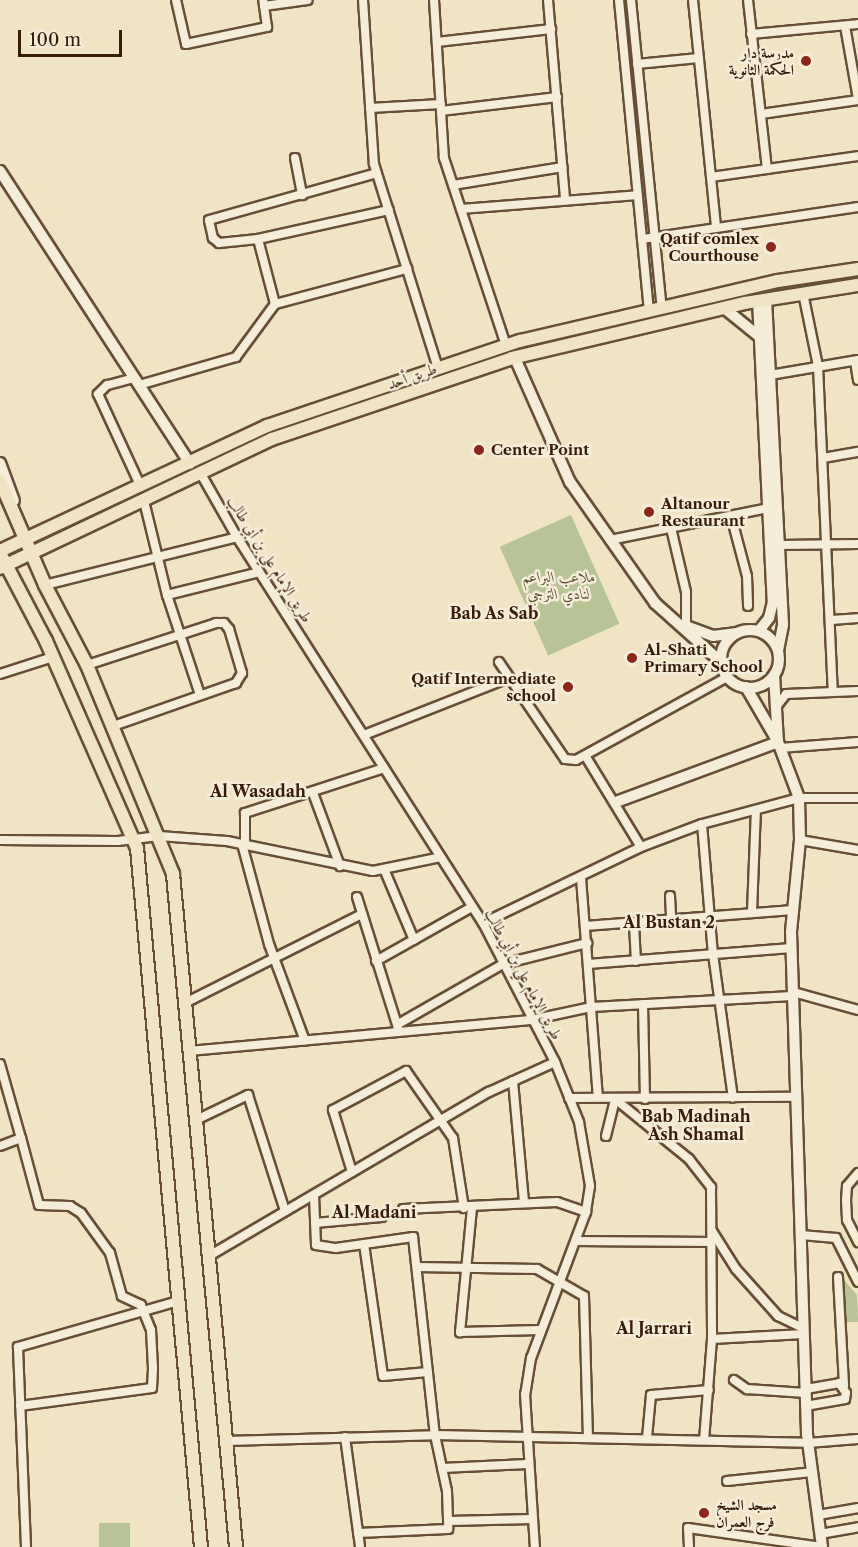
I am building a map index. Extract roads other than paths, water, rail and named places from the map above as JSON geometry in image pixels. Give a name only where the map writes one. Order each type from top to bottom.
[{"type":"main road","name":"طريق أحد","points":[[0,552],[267,426],[507,345],[778,281],[858,269]]},
{"type":"main road","name":"طريق أحد","points":[[3,567],[272,439],[515,358],[724,308],[858,285]]},
{"type":"main road","points":[[0,481],[45,585],[87,665],[173,874],[236,1547]]},
{"type":"main road","points":[[0,552],[3,567],[53,657],[133,840],[142,877],[201,1547]]},
{"type":"street","points":[[176,0],[184,44],[267,27],[263,3],[308,0]]},
{"type":"street","points":[[363,0],[377,173],[438,368]]},
{"type":"street","points":[[434,0],[444,158],[507,345]]},
{"type":"street","points":[[548,0],[565,200]]},
{"type":"street","points":[[619,0],[649,311]]},
{"type":"street","points":[[631,0],[662,308]]},
{"type":"street","points":[[693,0],[716,228]]},
{"type":"street","points":[[748,0],[767,169]]},
{"type":"street","points":[[752,34],[858,24]]},
{"type":"street","points":[[761,114],[858,100],[845,26]]},
{"type":"street","points":[[436,42],[551,29]]},
{"type":"street","points":[[637,64],[699,58]]},
{"type":"street","points":[[370,108],[441,108],[556,97]]},
{"type":"street","points":[[711,177],[858,156]]},
{"type":"street","points":[[296,158],[302,195]]},
{"type":"street","points":[[453,184],[562,166]]},
{"type":"street","points":[[0,171],[190,464]]},
{"type":"street","points":[[377,173],[208,220],[213,238],[219,243],[258,238],[389,210]]},
{"type":"street","points":[[461,209],[637,195]]},
{"type":"street","points":[[642,239],[655,240],[716,228],[858,207]]},
{"type":"street","points":[[258,238],[274,304]]},
{"type":"street","points":[[140,485],[98,394],[107,385],[137,382],[236,357],[274,304],[407,268]]},
{"type":"street","points":[[803,293],[819,366],[833,692]]},
{"type":"street","points":[[759,631],[769,618],[773,602],[760,337],[762,300]]},
{"type":"street","points":[[762,300],[770,375],[783,625],[774,675],[779,745]]},
{"type":"street","points":[[724,308],[760,337]]},
{"type":"street","points":[[515,358],[570,482],[655,603],[721,662],[727,677],[746,687],[779,745],[799,798],[800,840],[791,948],[806,1406],[808,1443],[822,1547],[687,1528],[689,1547]]},
{"type":"street","points":[[770,375],[856,360],[858,380]]},
{"type":"street","points":[[823,458],[858,452]]},
{"type":"street","points":[[0,463],[26,539]]},
{"type":"street","name":"طريق الإمام علي بن أبي طالب","points":[[201,474],[237,537],[483,923],[531,1020],[555,1062],[569,1098],[585,1150],[590,1186],[586,1212],[576,1241],[540,1330],[525,1394],[525,1435],[534,1547]]},
{"type":"street","points":[[144,501],[167,595],[200,695]]},
{"type":"street","points":[[610,540],[768,508]]},
{"type":"street","points":[[731,516],[747,576],[748,606]]},
{"type":"street","points":[[672,528],[686,592],[686,627]]},
{"type":"street","points":[[45,585],[157,555],[237,537]]},
{"type":"street","points":[[779,545],[858,544]]},
{"type":"street","points":[[167,595],[259,572]]},
{"type":"street","points":[[655,603],[686,627],[713,636],[759,631],[771,638],[778,650]]},
{"type":"street","points":[[831,620],[858,618]]},
{"type":"street","points":[[87,665],[180,632],[216,623],[224,623],[229,629],[241,678],[113,726]]},
{"type":"street","points":[[721,662],[726,643],[736,633]]},
{"type":"street","points":[[0,674],[53,657]]},
{"type":"street","points":[[499,662],[565,759],[586,758],[727,677]]},
{"type":"street","points":[[746,687],[762,685],[774,675]]},
{"type":"street","points":[[364,735],[509,678]]},
{"type":"street","points":[[776,707],[786,694],[858,691]]},
{"type":"street","points":[[616,802],[779,745],[858,742]]},
{"type":"street","points":[[586,758],[616,802],[642,848]]},
{"type":"street","points":[[305,1041],[274,959],[243,845],[243,815],[384,768]]},
{"type":"street","points":[[313,793],[340,866]]},
{"type":"street","points":[[483,923],[642,848],[702,824],[799,798],[858,798]]},
{"type":"street","points":[[752,912],[756,810]]},
{"type":"street","points":[[702,824],[713,954],[733,1098]]},
{"type":"street","points":[[0,840],[133,840],[159,836],[243,845],[372,871],[441,857]]},
{"type":"street","points":[[800,840],[858,850]]},
{"type":"street","points":[[384,869],[414,940]]},
{"type":"street","points":[[581,878],[598,1097]]},
{"type":"street","points":[[670,896],[671,918]]},
{"type":"street","points":[[357,897],[376,961],[400,1023],[397,1032]]},
{"type":"street","points":[[376,961],[472,907]]},
{"type":"street","points":[[585,926],[793,910]]},
{"type":"street","points":[[185,1003],[362,914]]},
{"type":"street","points":[[634,924],[636,961]]},
{"type":"street","points":[[400,1023],[503,964],[587,943]]},
{"type":"street","points":[[588,964],[791,948]]},
{"type":"street","points":[[189,1051],[531,1020],[591,1007],[719,998],[793,994],[858,1010]]},
{"type":"street","points":[[643,1004],[645,1100]]},
{"type":"street","points":[[209,1256],[441,1120],[513,1081],[555,1062]]},
{"type":"street","points":[[0,1064],[39,1205],[70,1206],[81,1213],[110,1253],[122,1296],[141,1305],[151,1330],[152,1388],[20,1406]]},
{"type":"street","points":[[352,1172],[333,1110],[406,1071],[453,1138],[468,1208],[467,1269],[460,1332],[540,1330]]},
{"type":"street","points":[[513,1081],[524,1202]]},
{"type":"street","points":[[196,1120],[248,1095],[285,1211]]},
{"type":"street","points":[[569,1098],[645,1100],[796,1097]]},
{"type":"street","points":[[606,1136],[615,1100]]},
{"type":"street","points":[[615,1100],[689,1159],[711,1187],[712,1339],[704,1440]]},
{"type":"street","points":[[0,1146],[21,1137]]},
{"type":"street","points":[[858,1173],[848,1186],[846,1200],[847,1220],[858,1242]]},
{"type":"street","points":[[314,1195],[316,1245],[336,1248],[413,1237],[417,1267],[435,1435],[449,1521],[445,1530],[358,1533]]},
{"type":"street","points":[[403,1209],[468,1208],[524,1202],[556,1202],[586,1212]]},
{"type":"street","points":[[315,1223],[382,1217]]},
{"type":"street","points":[[711,1230],[736,1269],[778,1316],[804,1331]]},
{"type":"street","points":[[801,1234],[836,1238],[858,1282]]},
{"type":"street","points":[[576,1241],[711,1242]]},
{"type":"street","points":[[364,1244],[383,1376],[428,1372]]},
{"type":"street","points":[[417,1267],[537,1269],[584,1296],[588,1436]]},
{"type":"street","points":[[806,1406],[845,1399],[838,1276]]},
{"type":"street","points":[[26,1547],[17,1352],[22,1343],[178,1301]]},
{"type":"street","points":[[712,1339],[804,1331]]},
{"type":"street","points":[[734,1380],[747,1389],[806,1391],[838,1383],[844,1386]]},
{"type":"street","points":[[647,1438],[651,1395],[709,1390]]},
{"type":"street","points":[[226,1441],[435,1435],[588,1436],[808,1443],[858,1439]]},
{"type":"street","points":[[345,1437],[360,1547]]},
{"type":"street","points":[[442,1468],[527,1464]]},
{"type":"street","points":[[727,1481],[812,1472]]},
{"type":"street","points":[[818,1515],[858,1508]]},
{"type":"street","points":[[449,1521],[531,1519]]},
{"type":"street","points":[[820,1534],[858,1527]]},
{"type":"place","name":"مدرسة دار الحكمة الثانوية","points":[[806,61]]},
{"type":"place","name":"Qatif comlex Courthouse","points":[[771,247]]},
{"type":"place","name":"Center Point","points":[[479,450]]},
{"type":"place","name":"Altanour Restaurant","points":[[649,512]]},
{"type":"place","name":"Al-Shati Primary School","points":[[632,658]]},
{"type":"place","name":"Qatif Intermediate school","points":[[568,687]]},
{"type":"place","name":"مسجد الشيخ فرج العمران","points":[[704,1513]]},
{"type":"district","name":"Bab As Sab","points":[[494,613]]},
{"type":"district","name":"Al Wasadah","points":[[258,791]]},
{"type":"district","name":"Al Bustan 2","points":[[669,922]]},
{"type":"district","name":"Bab Madinah Ash Shamal","points":[[696,1125]]},
{"type":"district","name":"Al Madani","points":[[374,1212]]},
{"type":"district","name":"Al Jarrari","points":[[654,1328]]},
{"type":"park label","name":"ملاعب البراعم لنادي الترجي","points":[[559,584]]}]
